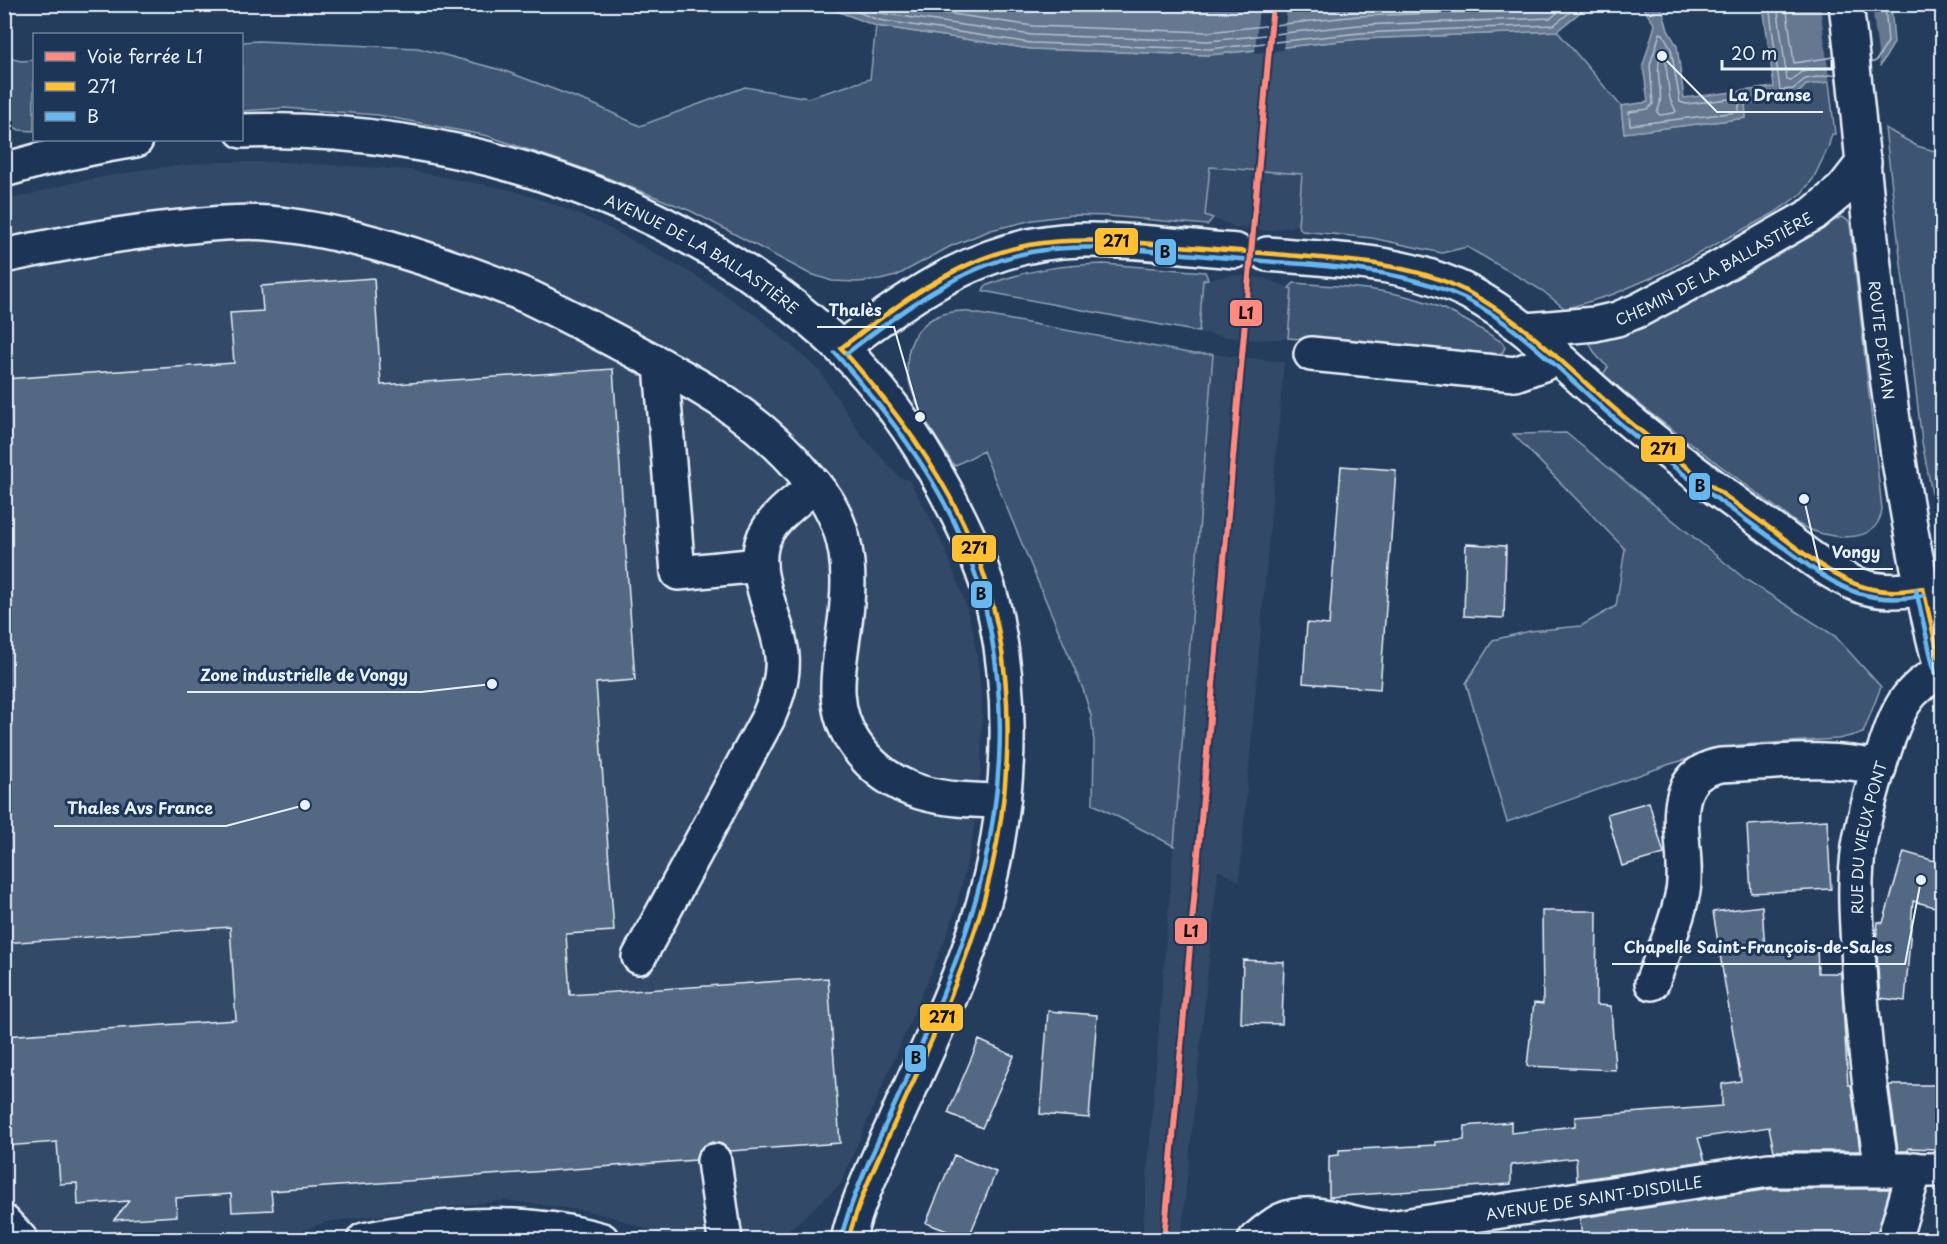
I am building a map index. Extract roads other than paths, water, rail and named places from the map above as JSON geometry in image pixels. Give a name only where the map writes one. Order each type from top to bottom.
[{"type":"street","name":"ROUTE D'ÉVIAN","points":[[1846,4],[1896,444],[1923,588],[1942,672]]},
{"type":"street","name":"AVENUE DE LA BALLASTIÈRE","points":[[243,130],[324,131],[381,137],[482,157],[547,177],[632,210],[704,245],[752,276],[798,310],[841,348],[876,386],[907,427],[935,470],[970,540],[995,614],[1003,660],[1007,707],[1003,801],[994,858],[974,935],[958,978],[860,1200],[848,1239]]},
{"type":"street","points":[[4,170],[86,148],[130,141]]},
{"type":"street","name":"CHEMIN DE LA BALLASTIÈRE","points":[[1527,330],[1575,327],[1617,319],[1639,310],[1813,214],[1843,189],[1864,162]]},
{"type":"street","points":[[4,256],[122,233],[222,223],[261,223],[312,228],[370,242],[476,276],[568,316],[661,365],[701,387],[750,419],[793,458],[829,503],[846,545],[849,574],[836,682],[838,704],[854,743],[868,761],[904,787],[925,795],[947,799],[1003,801]]},
{"type":"street","points":[[841,348],[896,307],[956,270],[1016,248],[1048,242],[1112,240],[1372,263],[1426,275],[1468,293],[1527,330],[1650,437],[1760,521],[1829,569],[1855,584],[1872,589],[1895,592],[1923,588]]},
{"type":"street","points":[[1311,354],[1515,374],[1543,364],[1555,354]]},
{"type":"street","points":[[661,365],[678,573],[760,565]]},
{"type":"street","points":[[639,957],[777,699],[782,656],[763,584],[760,565],[761,547],[768,530],[775,521],[815,485]]},
{"type":"street","name":"RUE DU VIEUX PONT","points":[[1882,1169],[1861,1015],[1856,909],[1859,846],[1879,768],[1902,702],[1926,679],[1942,672]]},
{"type":"street","points":[[1652,983],[1679,910],[1683,890],[1683,796],[1697,774],[1721,765],[1857,762],[1879,768]]},
{"type":"street","points":[[714,1161],[725,1239]]},
{"type":"street","name":"AVENUE DE SAINT-DISDILLE","points":[[1254,1239],[1281,1221],[1311,1214],[1389,1233],[1754,1172],[1786,1169],[1929,1169]]},
{"type":"street","points":[[1894,1239],[1929,1169]]},
{"type":"street","points":[[4,1222],[21,1239]]},
{"type":"street","points":[[364,1239],[431,1228],[472,1225],[554,1230],[602,1239]]},
{"type":"water","points":[[821,5],[1589,5],[1557,31],[1360,39],[1209,55],[1031,49],[876,26]]},
{"type":"water","points":[[1641,5],[1661,5],[1668,30],[1677,46],[1684,98],[1774,87],[1763,5],[1891,5],[1894,43],[1880,66],[1829,82],[1806,85],[1796,95],[1767,99],[1767,102],[1745,104],[1746,118],[1624,133],[1621,106],[1648,102],[1643,65],[1655,25]]},
{"type":"rail line","name":"L1","points":[[1164,1240],[1273,4]]},
{"type":"place","name":"La Dranse","points":[[1662,56]]},
{"type":"place","name":"Thalès","points":[[920,417]]},
{"type":"place","name":"Vongy","points":[[1804,499]]},
{"type":"place","name":"Zone industrielle de Vongy","points":[[492,684]]},
{"type":"place","name":"Thales Avs France","points":[[305,805]]},
{"type":"place","name":"Chapelle Saint-François-de-Sales","points":[[1921,880]]}]
